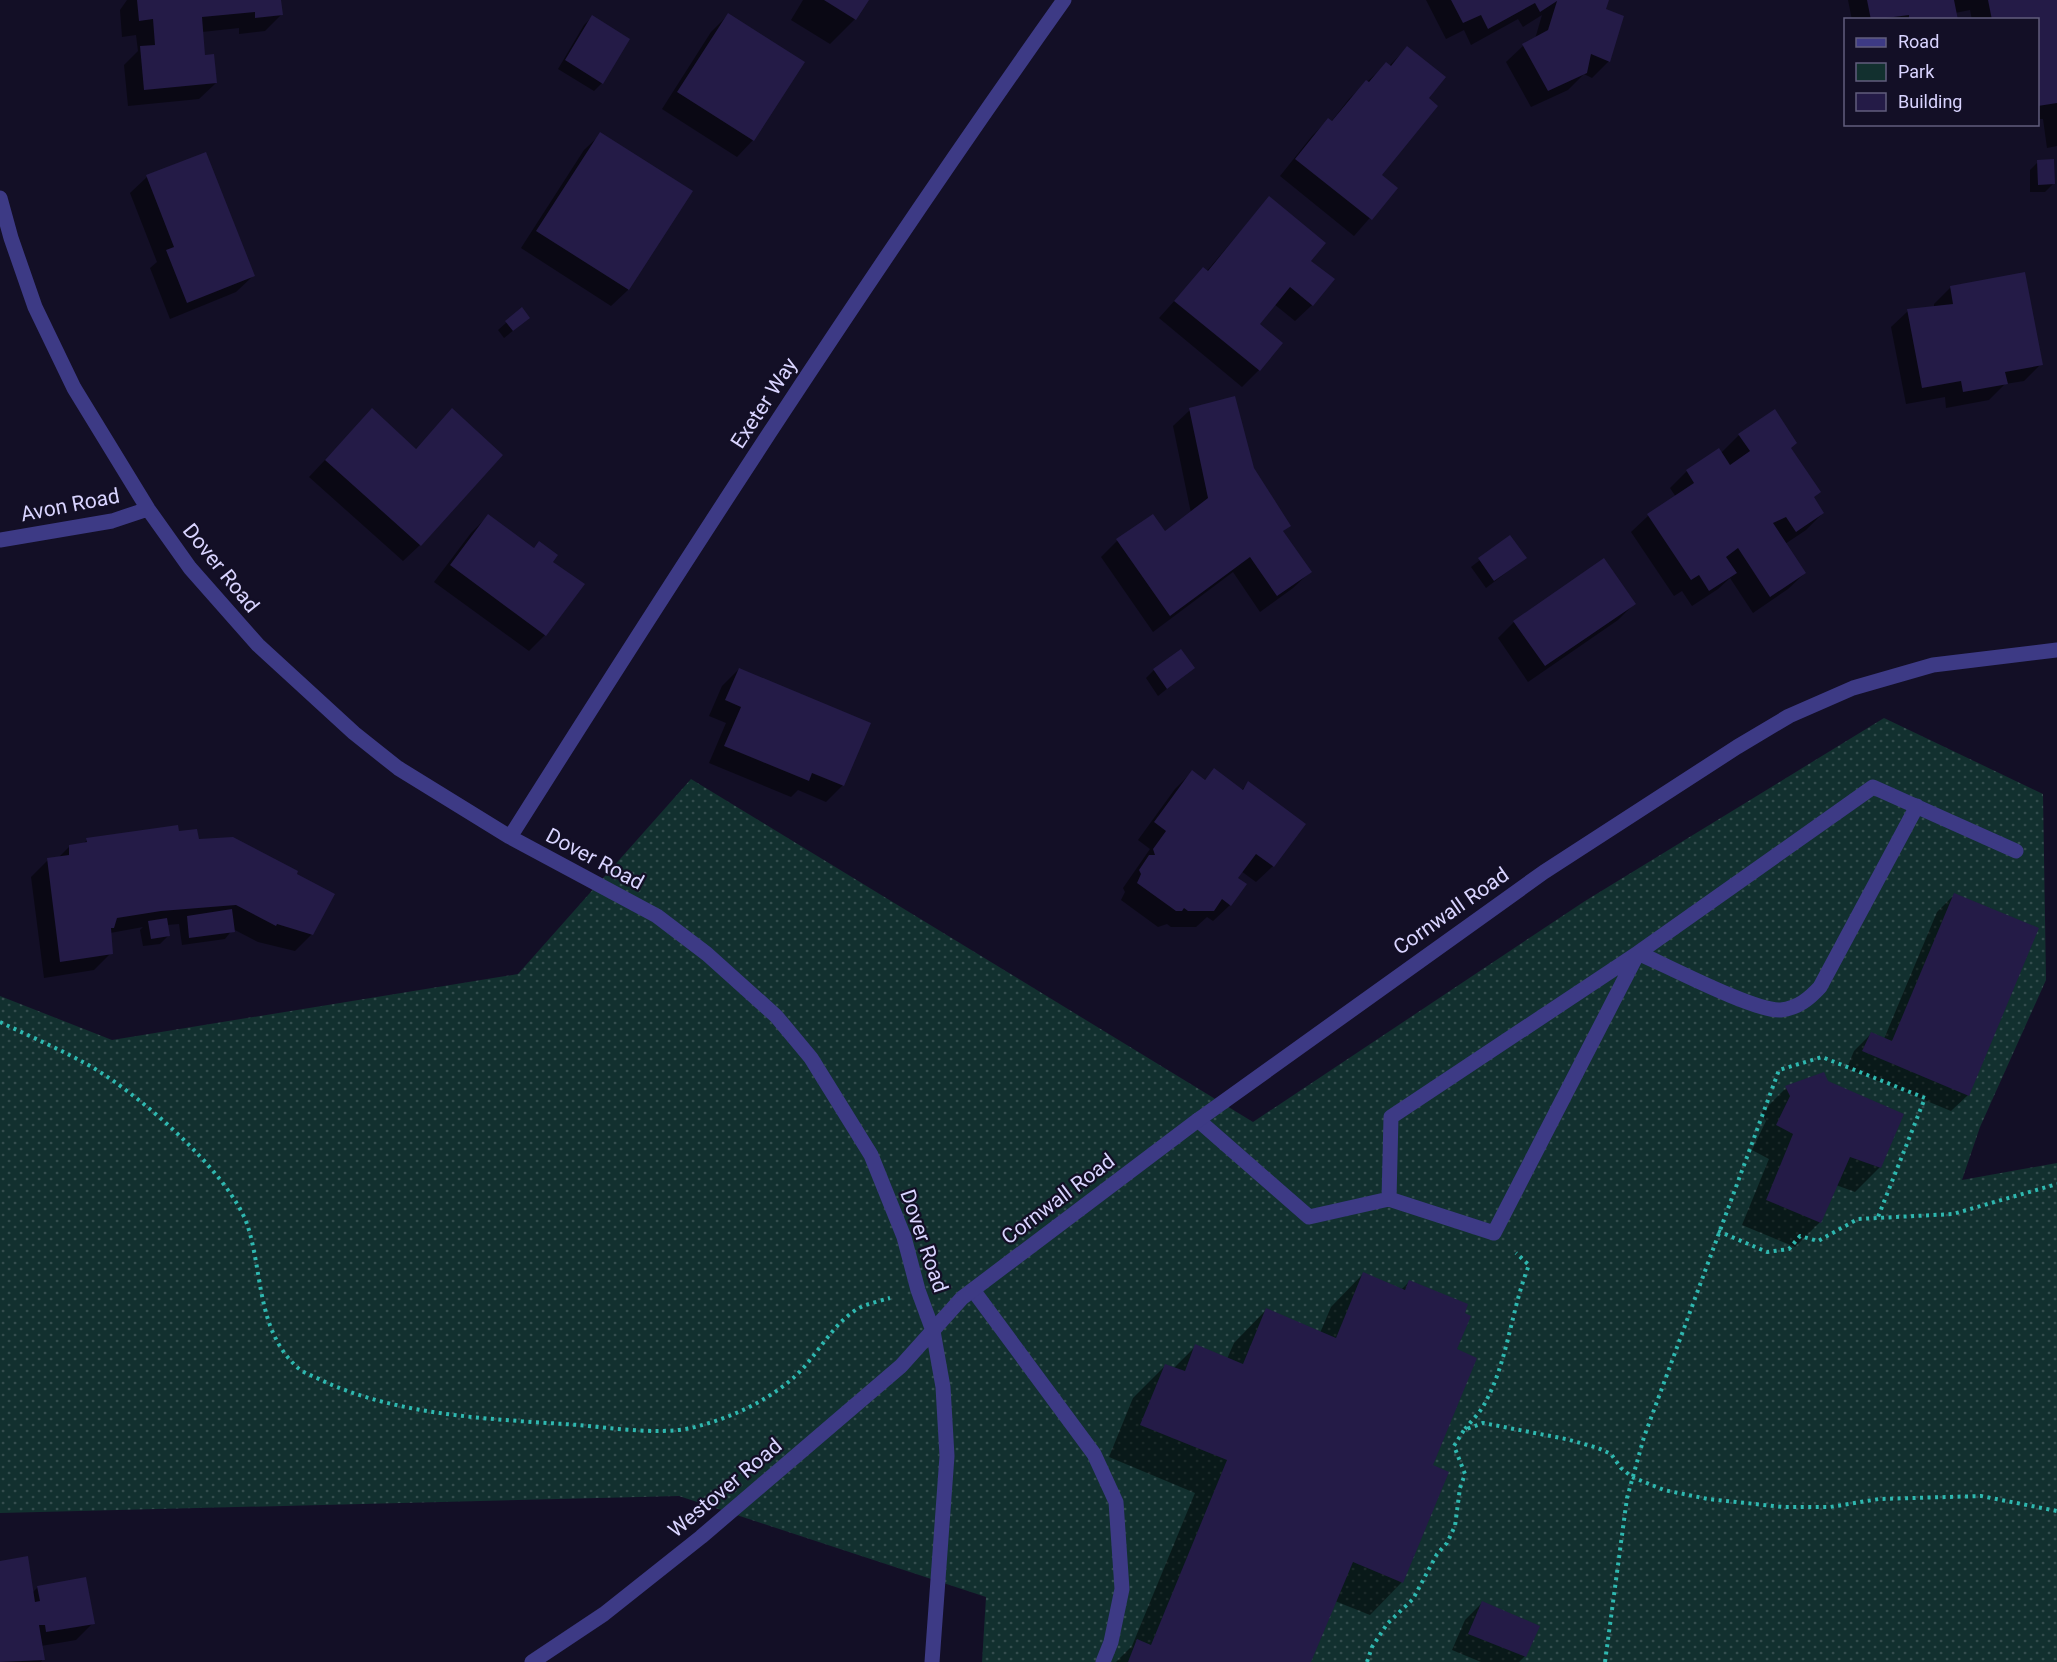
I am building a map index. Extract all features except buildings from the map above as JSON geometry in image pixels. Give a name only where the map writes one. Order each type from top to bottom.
[{"type":"street","name":"Exeter Way","points":[[510,837],[683,564],[901,232],[1064,0]]},
{"type":"street","name":"Dover Road","points":[[0,198],[11,238],[40,317],[74,388],[148,509],[190,568],[258,645],[354,733],[398,768],[510,837],[657,916],[707,954],[776,1016],[811,1058],[870,1155],[904,1237],[918,1290],[933,1331],[943,1388],[947,1456],[932,1662]]},
{"type":"street","name":"Avon Road","points":[[0,540],[112,521],[148,509]]},
{"type":"street","name":"Cornwall Road","points":[[933,1331],[973,1290],[1198,1120],[1544,872],[1737,747],[1789,716],[1853,688],[1933,665],[2057,650]]},
{"type":"street","points":[[1389,1199],[1392,1117],[1638,953],[1873,787],[2016,851]]},
{"type":"street","points":[[1638,953],[1756,1005],[1779,1010],[1794,1007],[1809,999],[1820,987],[1917,806]]},
{"type":"street","points":[[1198,1120],[1309,1217],[1389,1199],[1494,1233],[1638,953]]},
{"type":"street","points":[[973,1290],[1094,1454],[1116,1502],[1122,1589],[1111,1642],[1103,1662]]},
{"type":"street","name":"Westover Road","points":[[532,1662],[604,1614],[701,1537],[901,1366],[933,1331]]},
{"type":"path","points":[[0,1022],[83,1062],[124,1091],[179,1136],[238,1204],[248,1227],[266,1319],[279,1344],[299,1369],[353,1394],[432,1412],[634,1430],[689,1428],[730,1416],[759,1403],[794,1378],[839,1326],[861,1307],[918,1290]]},
{"type":"path","points":[[1605,1662],[1622,1530],[1632,1477],[1644,1437],[1718,1231],[1779,1070],[1822,1057],[1925,1098],[1878,1217]]},
{"type":"path","points":[[1718,1231],[1767,1251],[1789,1249],[1800,1236],[1818,1241],[1858,1219],[1953,1214],[2057,1184]]},
{"type":"path","points":[[1367,1662],[1372,1647],[1400,1609],[1413,1599],[1455,1526],[1460,1488],[1465,1474],[1454,1446],[1485,1405],[1497,1375],[1518,1292],[1529,1265],[1494,1233]]},
{"type":"path","points":[[1464,1430],[1483,1423],[1566,1439],[1611,1454],[1621,1468],[1632,1477],[1664,1490],[1708,1499],[1783,1507],[1830,1507],[1879,1499],[1981,1496],[2057,1511]]},
{"type":"green space","points":[[1884,718],[2043,794],[2046,980],[1980,1127],[1962,1180],[2057,1163],[2057,1662],[982,1662],[986,1597],[679,1496],[0,1513],[0,996],[112,1040],[518,974],[691,779],[1253,1122],[1585,901]]}]
